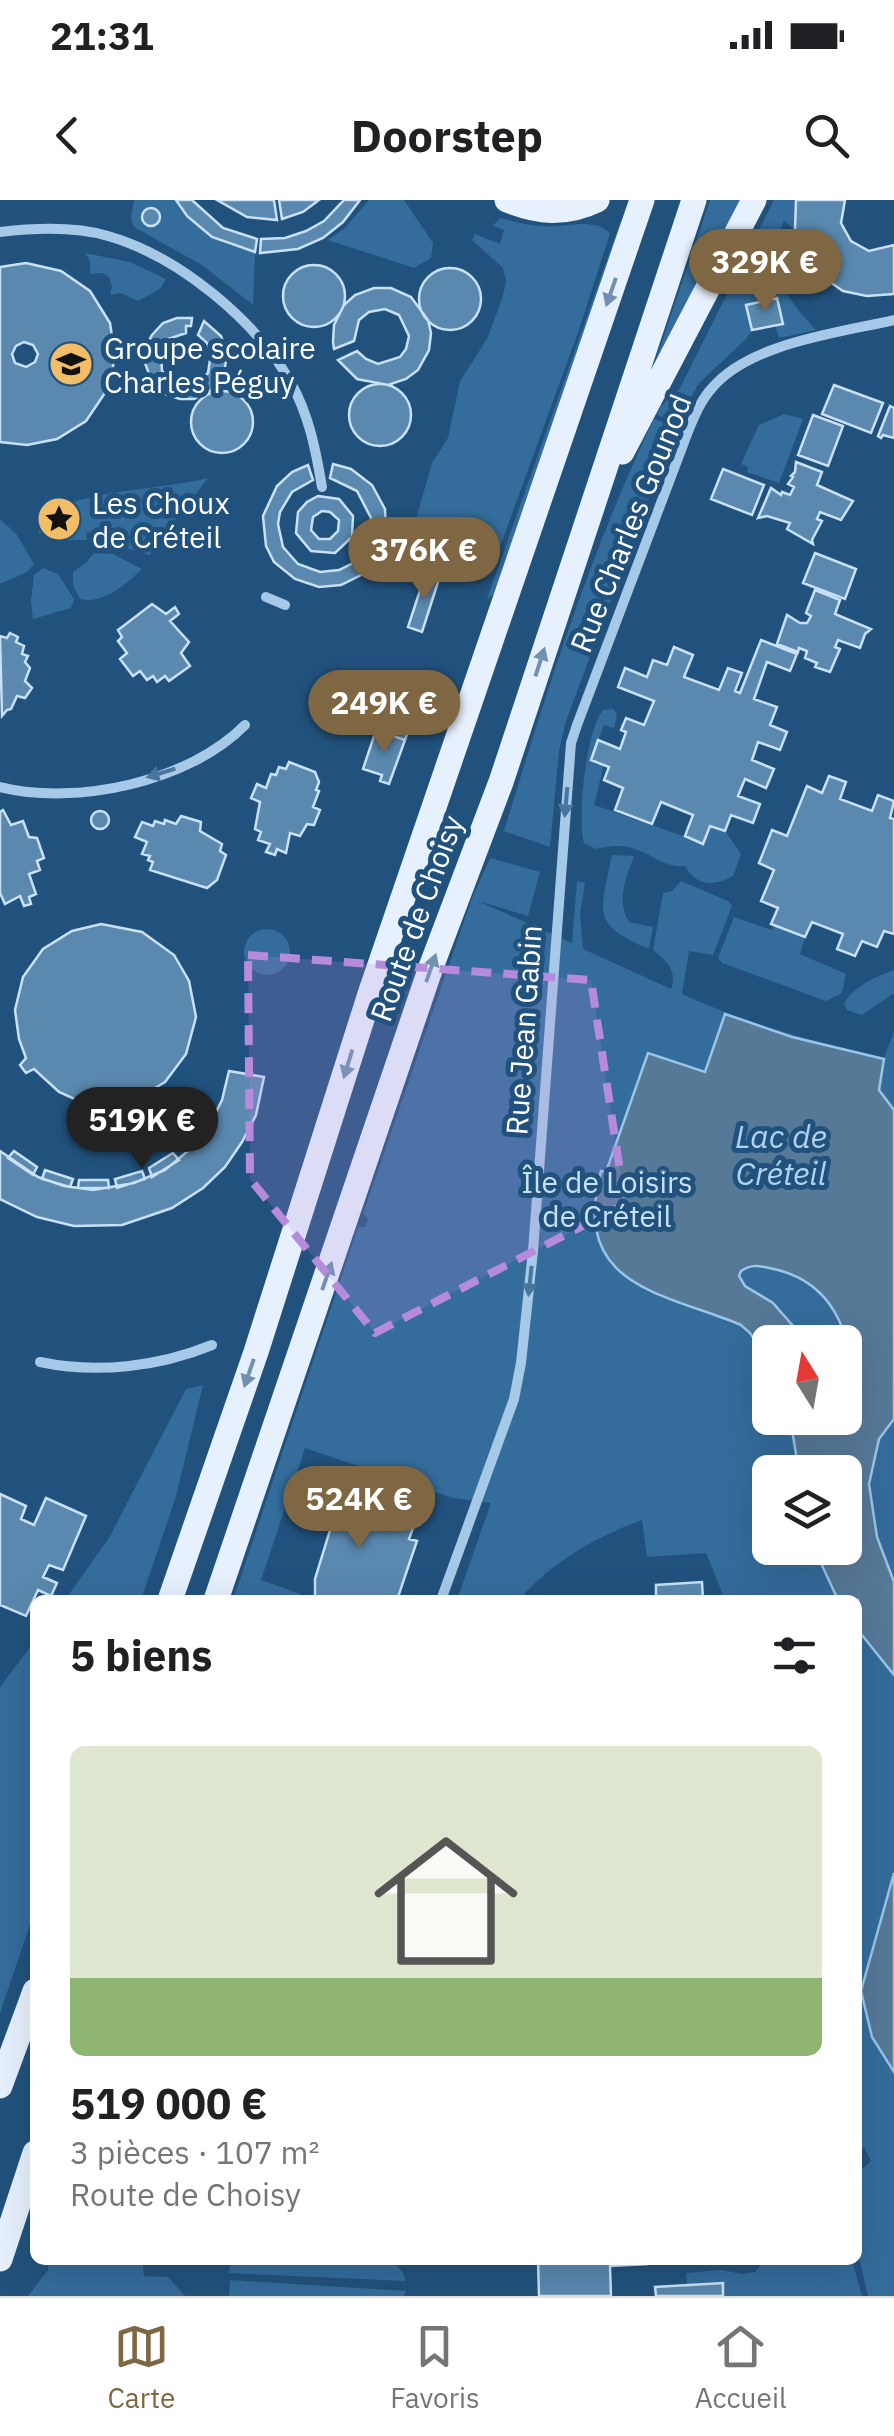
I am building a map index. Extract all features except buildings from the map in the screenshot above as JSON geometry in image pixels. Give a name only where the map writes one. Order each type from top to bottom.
[{"type":"main road","points":[[507,200],[538,211],[560,211],[582,208],[597,200]]},
{"type":"main road","name":"Route de Choisy","points":[[172,1595],[256,1352],[371,991],[642,200]]},
{"type":"main road","name":"Route de Choisy","points":[[218,1595],[431,967],[501,782],[694,200]]},
{"type":"main road","points":[[588,513],[754,200]]},
{"type":"main road","points":[[0,2084],[30,2004]]},
{"type":"main road","points":[[0,2259],[30,2168]]},
{"type":"street","points":[[0,232],[30,228],[106,235],[182,272],[226,304],[260,339],[293,385],[310,430],[322,486]]},
{"type":"street","name":"Rue Charles Gounod","points":[[560,870],[571,742],[689,429],[711,388],[739,366],[766,352],[894,320]]},
{"type":"street","points":[[266,597],[285,605]]},
{"type":"street","points":[[0,786],[34,794],[72,795],[112,788],[198,760],[245,724]]},
{"type":"street","name":"Rue Jean Gabin","points":[[443,1595],[514,1399],[521,1363],[531,1275],[560,870]]},
{"type":"street","points":[[40,1362],[112,1368],[175,1358],[212,1345]]},
{"type":"highlighted area","points":[[248,955],[591,980],[625,1204],[375,1333],[250,1179]]},
{"type":"green space","points":[[134,200],[176,200],[210,234],[255,252],[253,305],[202,265],[134,227]]},
{"type":"green space","points":[[369,200],[404,200],[433,243],[431,258],[414,268],[328,240],[345,228]]},
{"type":"green space","points":[[710,200],[743,200],[645,392]]},
{"type":"green space","points":[[774,200],[796,200],[795,230],[784,221],[778,238],[777,268],[787,293],[816,330],[779,338],[775,325],[783,323],[777,298],[746,305],[752,330],[746,339],[699,383],[677,422],[657,415],[680,388]]},
{"type":"green space","points":[[500,218],[540,226],[595,225],[610,233],[493,566],[486,564],[484,569],[412,533],[432,463],[448,438],[460,381],[487,339],[503,296],[503,268],[472,240],[475,234],[500,244],[504,230],[493,226]]},
{"type":"green space","points":[[621,220],[626,222],[500,590],[487,599]]},
{"type":"green space","points":[[85,253],[130,262],[166,279],[160,289],[138,301],[121,293],[110,295],[109,277],[103,273],[90,274],[90,261]]},
{"type":"green space","points":[[784,414],[803,419],[779,483],[747,472],[748,467],[741,464],[759,425]]},
{"type":"green space","points":[[654,419],[676,426],[566,721],[559,751],[550,847],[504,831],[590,571]]},
{"type":"green space","points":[[208,478],[149,555],[96,539],[94,532],[86,533],[87,540],[58,540],[38,532],[43,525],[38,521],[73,502]]},
{"type":"green space","points":[[0,519],[17,535],[34,564],[27,572],[0,584]]},
{"type":"green space","points":[[94,553],[113,554],[142,569],[105,596],[80,599],[73,585],[73,572]]},
{"type":"green space","points":[[43,568],[58,574],[74,599],[71,608],[33,619],[34,575]]},
{"type":"green space","points":[[613,709],[617,714],[614,728],[604,725],[591,759],[604,765],[594,805],[703,843],[710,826],[725,831],[741,854],[733,876],[706,883],[694,878],[685,866],[664,863],[637,849],[596,849],[584,843],[582,814],[588,754],[603,710]]},
{"type":"green space","points":[[612,855],[634,856],[623,906],[629,922],[653,927],[649,949],[616,931],[604,914]]},
{"type":"green space","name":"Île de Loisirs de Créteil","points":[[490,858],[540,872],[528,916],[478,901],[572,943],[577,881],[585,883],[580,914],[583,949],[671,989],[672,972],[653,950],[663,893],[672,891],[681,881],[728,901],[732,906],[713,955],[689,951],[682,994],[781,1031],[884,1058],[894,1032],[894,2296],[868,2296],[861,2265],[862,2169],[871,2161],[864,2147],[862,2149],[862,1595],[723,1595],[706,1553],[647,1557],[642,1520],[575,1552],[524,1595],[459,1595],[491,1503],[453,1498],[305,1448],[261,1580],[303,1595],[235,1595],[358,1227],[365,1227],[368,1219],[363,1214],[472,898]]},
{"type":"green space","points":[[734,917],[772,930],[775,925],[805,937],[800,954],[846,974],[842,993],[826,1001],[722,963],[718,958]]},
{"type":"green space","points":[[267,929],[283,936],[290,952],[283,968],[267,975],[251,968],[244,952],[251,936]]},
{"type":"green space","points":[[894,970],[894,993],[862,1015],[847,1010],[844,1003],[854,992]]},
{"type":"green space","points":[[203,1385],[176,1496],[143,1595],[69,1595],[109,1538],[186,1389]]},
{"type":"green space","points":[[30,1648],[30,1925],[0,2013],[0,1687]]},
{"type":"green space","points":[[48,2265],[143,2265],[144,2276],[168,2277],[185,2296],[28,2296]]},
{"type":"green space","points":[[230,2265],[396,2265],[406,2281],[229,2273]]},
{"type":"green space","points":[[761,2265],[853,2265],[862,2296],[723,2296],[723,2284],[687,2286],[686,2273],[755,2272]]},
{"type":"green space","points":[[230,2280],[406,2291],[404,2296],[229,2296]]},
{"type":"water","name":"Lac de Créteil","points":[[725,1014],[792,1037],[884,1059],[879,1090],[894,1110],[894,1419],[879,1439],[869,1484],[877,1537],[894,1582],[894,1675],[862,1635],[862,1595],[836,1595],[822,1565],[862,1565],[862,1455],[796,1455],[793,1435],[862,1435],[862,1325],[841,1325],[812,1286],[797,1277],[759,1266],[741,1271],[739,1276],[745,1286],[773,1303],[792,1325],[752,1325],[752,1336],[741,1325],[630,1279],[611,1262],[599,1239],[595,1210],[601,1171],[606,1172],[648,1053],[705,1072]]},
{"type":"water","points":[[894,1873],[894,2072],[872,2037],[862,1987]]},
{"type":"place","name":"Groupe scolaire Charles Péguy","points":[[71,364]]},
{"type":"place","name":"Les Choux de Créteil","points":[[59,519]]}]
